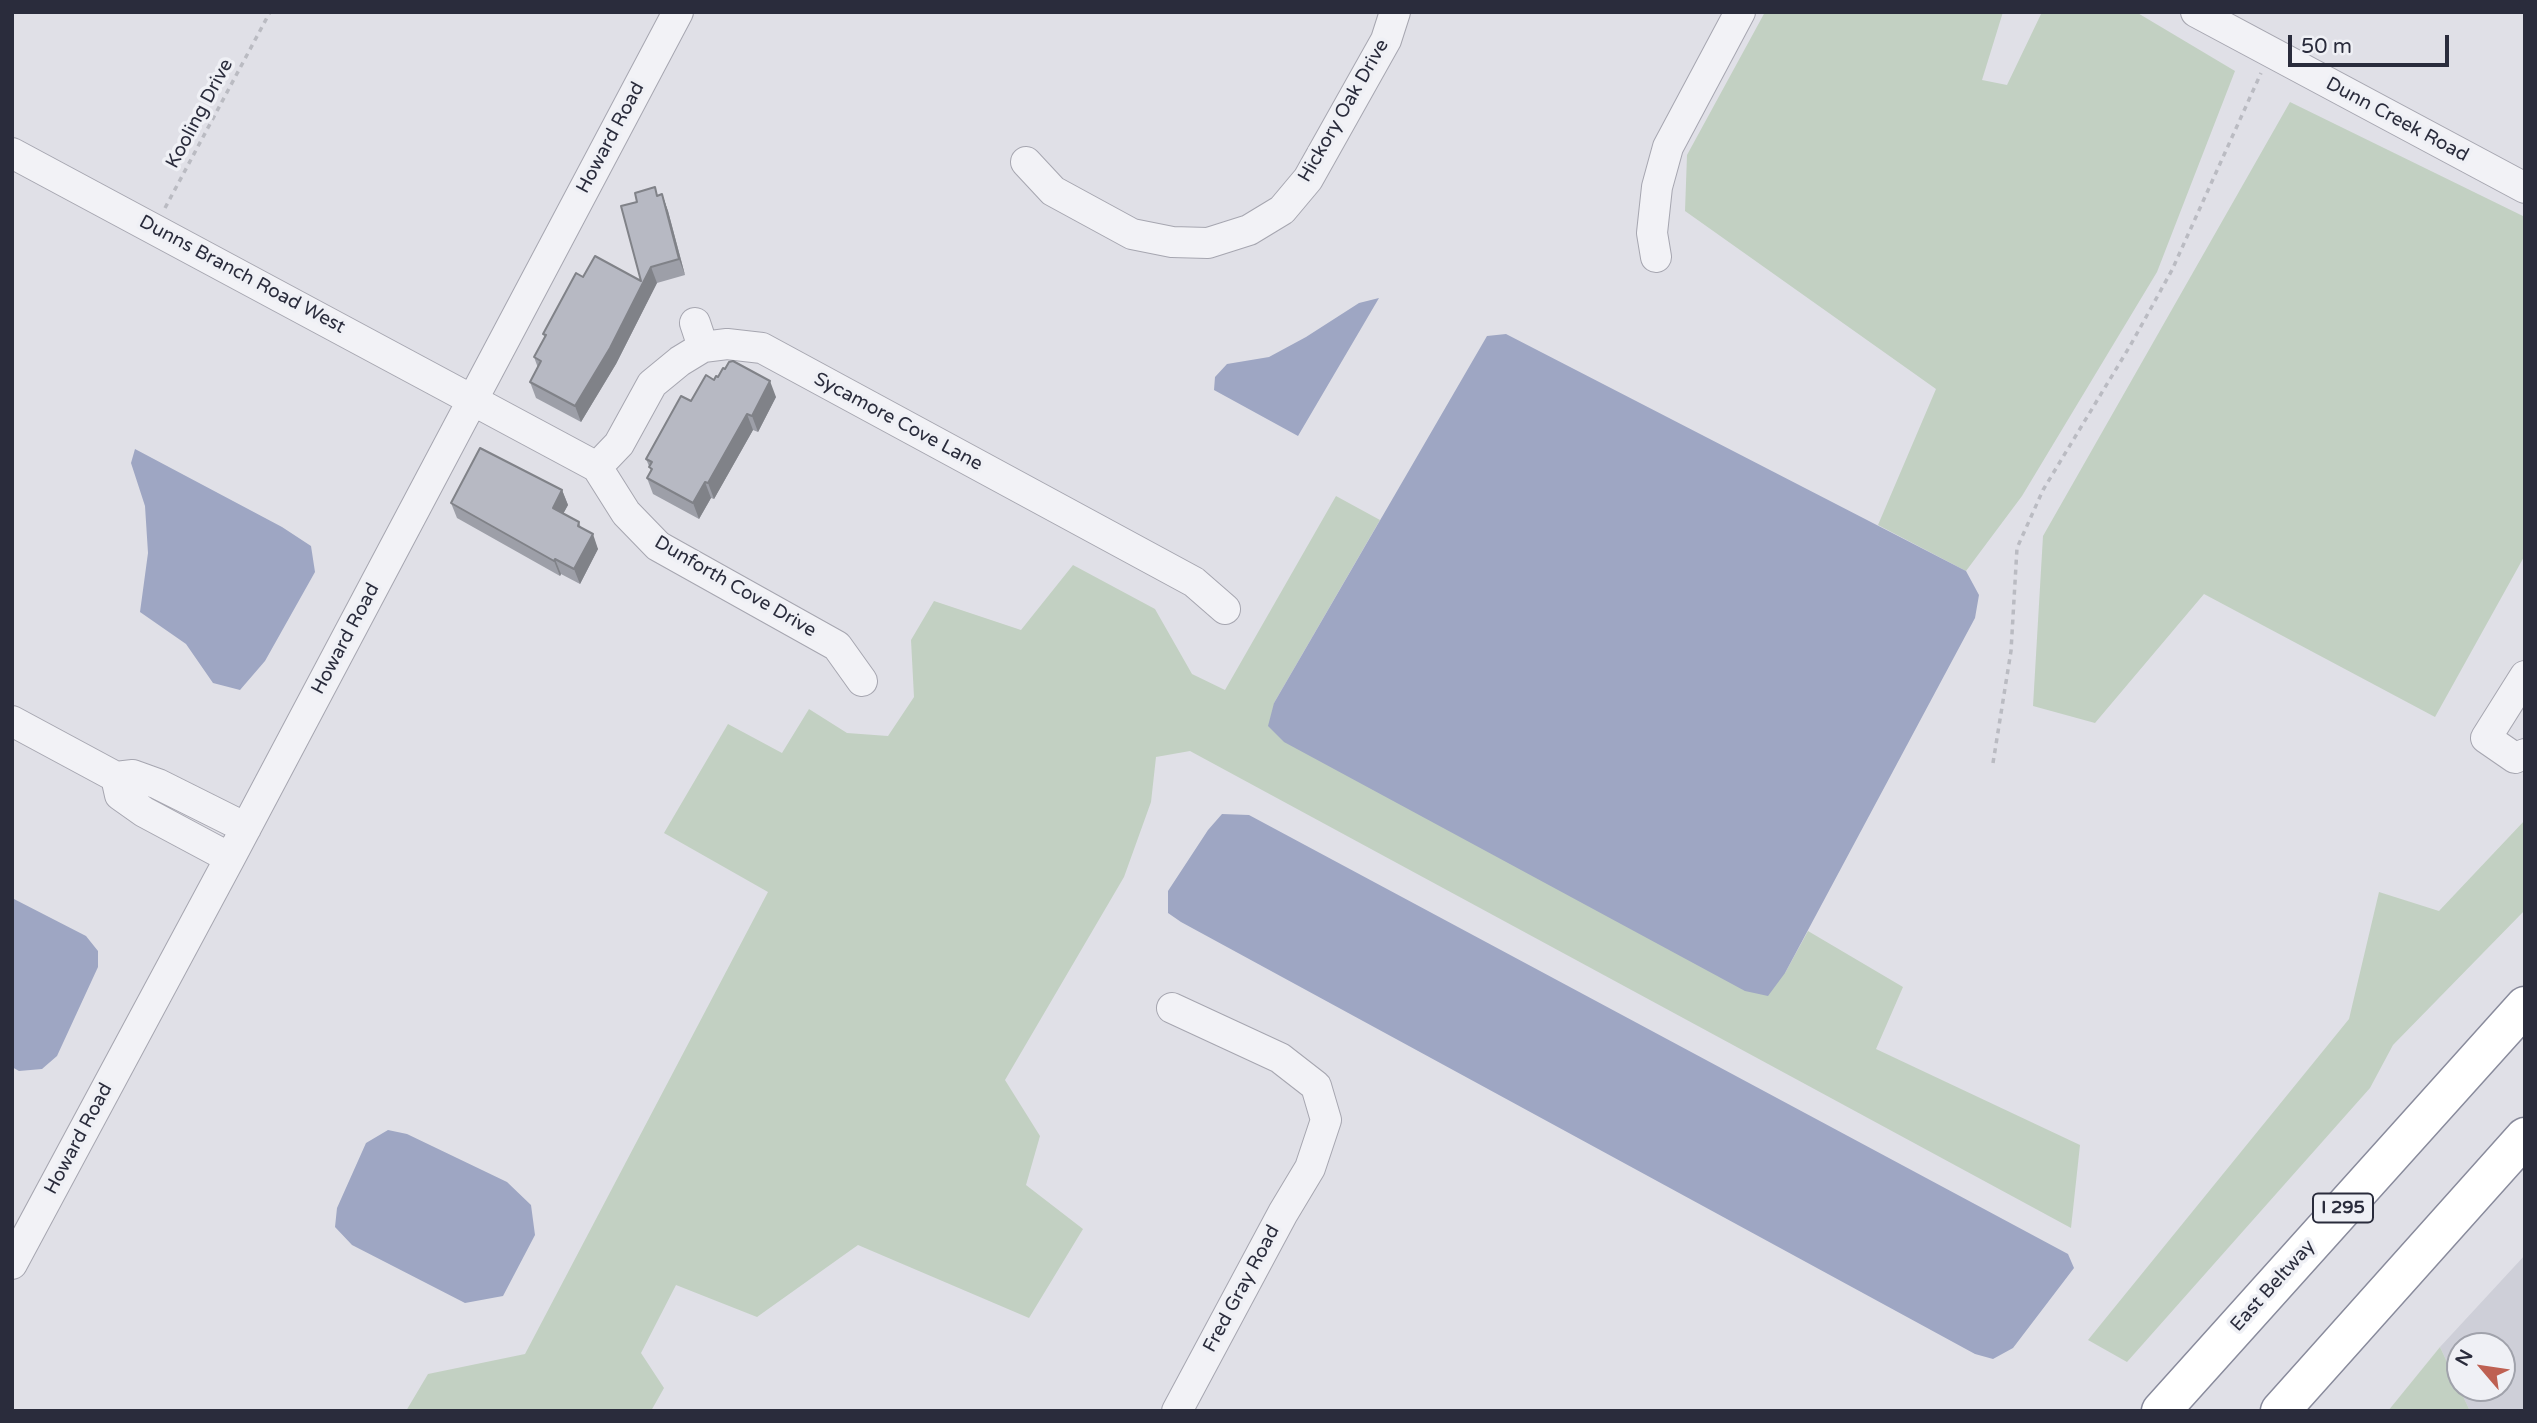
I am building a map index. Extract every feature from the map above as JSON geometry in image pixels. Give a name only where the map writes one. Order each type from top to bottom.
[{"type":"highway","name":"East Beltway","points":[[2161,1411],[2525,1006]]},
{"type":"highway","points":[[2280,1411],[2525,1138]]},
{"type":"highway","points":[[2305,1411],[2525,1138]]},
{"type":"street","name":"Howard Road","points":[[12,1264],[678,12]]},
{"type":"street","name":"Hickory Oak Drive","points":[[1026,162],[1053,191],[1132,234],[1172,242],[1208,243],[1249,230],[1282,210],[1308,179],[1386,40],[1395,12]]},
{"type":"street","points":[[1656,257],[1652,233],[1657,187],[1668,147],[1740,12]]},
{"type":"street","name":"Dunn Creek Road","points":[[2196,12],[2525,188]]},
{"type":"street","name":"Dunns Branch Road West","points":[[12,153],[472,399]]},
{"type":"street","name":"Sycamore Cove Lane","points":[[597,467],[619,444],[652,384],[680,361],[699,335],[727,344],[762,348],[1194,582],[1225,610]]},
{"type":"street","name":"Dunforth Cove Drive","points":[[472,399],[597,467],[626,513],[658,546],[837,646],[862,681]]},
{"type":"street","points":[[2525,676],[2486,738],[2515,758],[2525,754]]},
{"type":"street","points":[[12,721],[116,777],[133,775],[158,784],[246,828]]},
{"type":"street","points":[[116,777],[120,794],[144,812],[230,858]]},
{"type":"street","name":"Fred Gray Road","points":[[1172,1008],[1280,1058],[1316,1086],[1326,1119],[1310,1168],[1177,1411]]},
{"type":"path","name":"Kooling Drive","points":[[154,228],[270,12]]},
{"type":"path","points":[[1993,762],[2011,651],[2017,548],[2043,490],[2130,346],[2172,270],[2270,52]]},
{"type":"shaded area","points":[[2525,1255],[2525,1411],[2470,1411],[2466,1402],[2516,1402],[2516,1332],[2454,1332]]},
{"type":"shaded area","points":[[2446,1341],[2446,1360],[2440,1347]]},
{"type":"green space","points":[[1765,12],[2003,12],[1982,80],[2007,85],[2042,12],[2136,12],[2235,71],[2157,272],[2022,496],[1966,571],[1878,525],[1936,389],[1685,211],[1687,155]]},
{"type":"green space","points":[[2290,102],[2525,217],[2525,555],[2435,717],[2204,594],[2095,723],[2033,706],[2043,536]]},
{"type":"green space","points":[[1336,496],[1380,520],[1274,703],[1785,973],[1808,931],[1903,987],[1876,1049],[2080,1145],[2071,1228],[1190,751],[1156,757],[1151,802],[1124,877],[1005,1080],[1040,1136],[1026,1185],[1083,1229],[1029,1318],[858,1245],[757,1317],[676,1285],[641,1353],[664,1388],[651,1411],[406,1411],[428,1374],[525,1354],[768,892],[664,833],[728,724],[782,753],[809,709],[847,733],[888,736],[914,697],[911,640],[934,601],[1021,630],[1073,565],[1155,609],[1192,674],[1225,690]]},
{"type":"green space","points":[[2525,820],[2525,910],[2393,1045],[2370,1088],[2127,1362],[2088,1340],[2349,1019],[2379,892],[2439,911]]},
{"type":"green space","points":[[2440,1347],[2446,1360],[2446,1402],[2466,1402],[2470,1411],[2388,1411]]},
{"type":"water","points":[[1379,298],[1298,436],[1214,390],[1215,377],[1227,364],[1269,357],[1359,303]]},
{"type":"water","points":[[1506,334],[1966,571],[1979,595],[1975,618],[1785,973],[1768,996],[1745,991],[1284,742],[1268,726],[1274,703],[1487,336]]},
{"type":"water","points":[[135,449],[282,527],[311,546],[315,572],[265,661],[240,690],[213,683],[186,644],[140,612],[148,553],[145,506],[131,463]]},
{"type":"water","points":[[1222,814],[1249,815],[2068,1254],[2074,1268],[2013,1348],[1993,1359],[1975,1354],[1168,913],[1168,891],[1208,830]]},
{"type":"water","points":[[12,898],[86,936],[98,951],[98,967],[57,1056],[42,1069],[19,1071],[12,1067]]},
{"type":"water","points":[[388,1130],[407,1134],[507,1182],[531,1205],[535,1235],[503,1296],[465,1303],[352,1245],[335,1227],[337,1208],[366,1143]]},
{"type":"building","points":[[655,187],[657,196],[662,194],[679,259],[651,267],[610,348],[575,406],[530,382],[541,361],[534,357],[546,335],[543,334],[576,273],[583,277],[595,256],[641,281],[621,206],[637,202],[635,193]]},
{"type":"building","points":[[733,361],[770,381],[752,416],[747,414],[708,483],[705,482],[693,503],[647,478],[652,462],[646,459],[681,396],[691,401],[706,375],[714,380],[729,362]]},
{"type":"building","points":[[480,448],[562,490],[553,508],[579,522],[578,526],[593,534],[574,569],[555,559],[554,561],[451,503]]}]
